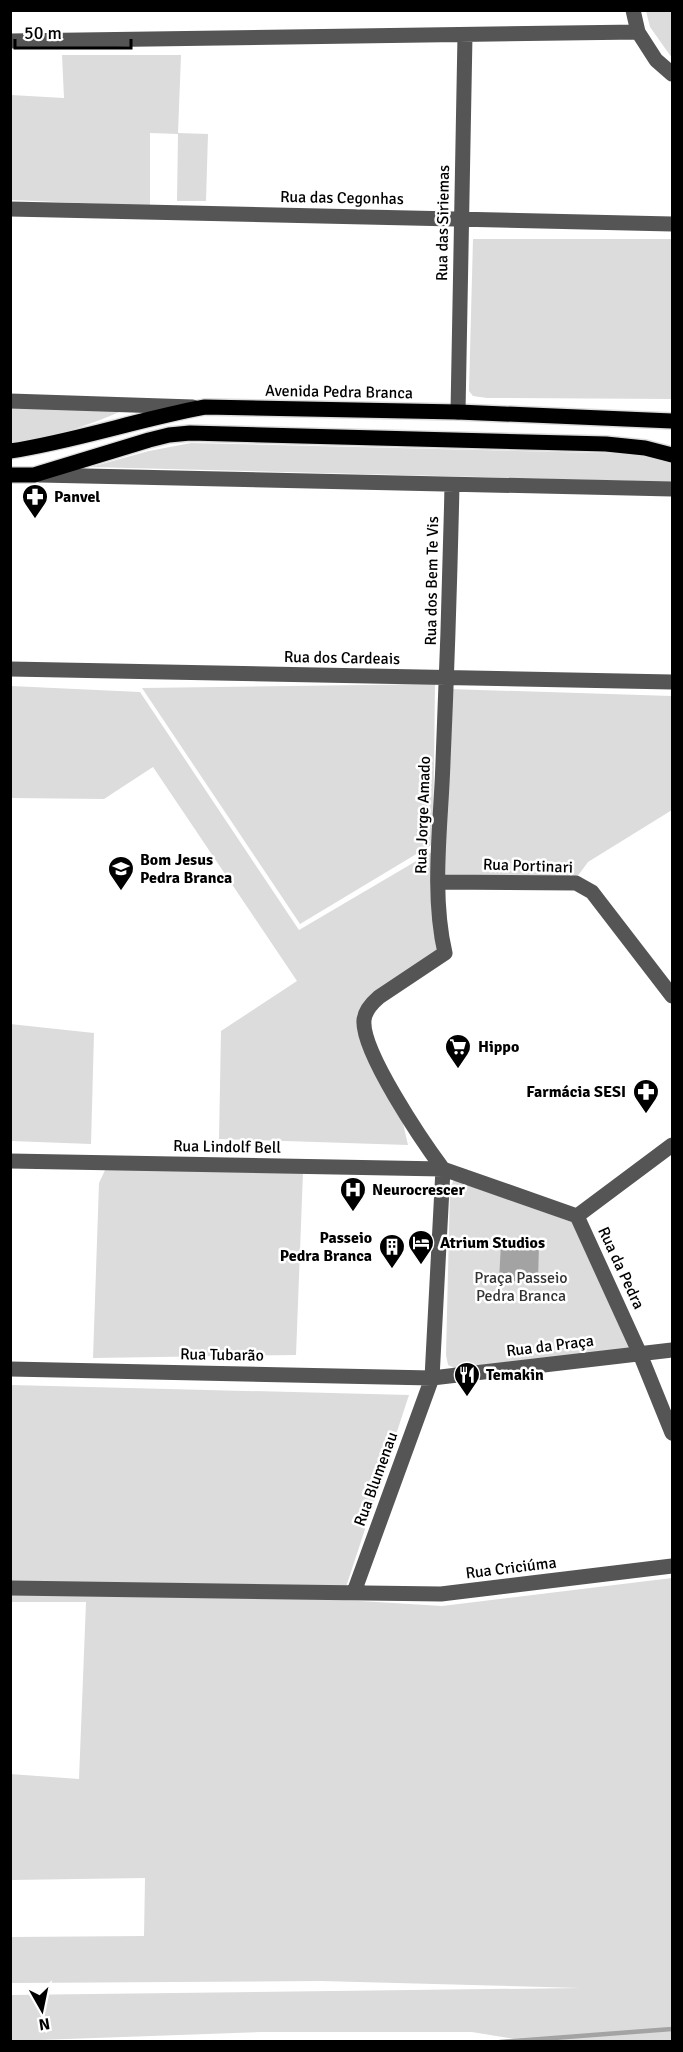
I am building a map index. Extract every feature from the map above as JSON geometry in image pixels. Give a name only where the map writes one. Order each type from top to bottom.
[{"type":"main road","name":"Avenida Pedra Branca","points":[[10,450],[51,444],[171,413],[205,407],[458,412],[672,421]]},
{"type":"main road","points":[[10,475],[34,475],[149,440],[190,433],[606,444],[645,448],[672,455]]},
{"type":"street","points":[[633,10],[638,32],[656,60],[672,74]]},
{"type":"street","points":[[10,41],[638,32]]},
{"type":"street","name":"Rua das Siriemas","points":[[458,412],[465,35]]},
{"type":"street","name":"Rua das Cegonhas","points":[[10,209],[672,224]]},
{"type":"street","points":[[10,401],[205,407]]},
{"type":"street","points":[[34,475],[672,489]]},
{"type":"street","name":"Rua dos Bem Te Vis","points":[[447,678],[452,485]]},
{"type":"street","name":"Rua dos Cardeais","points":[[10,669],[672,682]]},
{"type":"street","name":"Rua Jorge Amado","points":[[443,1169],[416,1132],[397,1099],[371,1046],[364,1020],[371,1004],[379,997],[445,953],[439,918],[438,882],[447,678]]},
{"type":"street","name":"Rua Portinari","points":[[438,882],[576,883],[592,892],[672,996]]},
{"type":"street","points":[[577,1216],[672,1145]]},
{"type":"street","name":"Rua Lindolf Bell","points":[[10,1161],[443,1169]]},
{"type":"street","name":"Rua da Pedra","points":[[443,1169],[577,1216],[640,1354],[672,1432]]},
{"type":"street","name":"Rua Blumenau","points":[[354,1592],[432,1378],[443,1169]]},
{"type":"street","name":"Rua da Praça","points":[[432,1378],[672,1350]]},
{"type":"street","name":"Rua Tubarão","points":[[10,1369],[432,1378]]},
{"type":"street","name":"Rua Criciúma","points":[[10,1588],[441,1594],[672,1566]]},
{"type":"green space","points":[[646,11],[672,11],[672,58],[650,27]]},
{"type":"green space","points":[[62,55],[181,55],[178,133],[208,134],[206,201],[177,201],[178,134],[150,133],[150,206],[11,200],[11,95],[64,98]]},
{"type":"green space","points":[[473,239],[672,239],[672,399],[473,396],[469,391]]},
{"type":"green space","points":[[10,406],[124,410],[69,431],[11,443]]},
{"type":"green space","points":[[191,443],[639,454],[672,461],[672,482],[91,467],[149,451]]},
{"type":"green space","points":[[435,684],[433,844],[300,924],[142,688]]},
{"type":"green space","points":[[11,686],[140,692],[299,930],[435,850],[440,951],[362,1010],[402,1119],[408,1145],[219,1139],[221,1031],[297,981],[153,767],[104,799],[11,798]]},
{"type":"green space","points":[[449,689],[672,696],[672,810],[588,862],[574,881],[441,880]]},
{"type":"green space","points":[[10,1024],[94,1033],[91,1144],[11,1141]]},
{"type":"green space","points":[[106,1168],[303,1172],[296,1355],[93,1358],[99,1183]]},
{"type":"green space","name":"Praça Passeio Pedra Branca","points":[[454,1180],[572,1222],[633,1348],[456,1369],[448,1365],[446,1355],[450,1188]]},
{"type":"green space","points":[[11,1385],[409,1395],[347,1584],[344,1600],[442,1606],[672,1578],[672,2041],[526,2041],[472,2032],[260,2032],[11,2041],[11,1995],[580,1988],[321,1981],[11,1983],[11,1937],[144,1936],[145,1878],[11,1880],[10,1774],[79,1779],[86,1602],[11,1602]]},
{"type":"shaded area","points":[[501,1243],[539,1244],[538,1282],[499,1281]]},
{"type":"waterway","points":[[500,2042],[672,2029]]},
{"type":"place","name":"Panvel","points":[[35,520]]},
{"type":"place","name":"Bom Jesus Pedra Branca","points":[[121,892]]},
{"type":"place","name":"Hippo","points":[[458,1070]]},
{"type":"place","name":"Farmácia SESI","points":[[646,1115]]},
{"type":"place","name":"Neurocrescer","points":[[353,1213]]},
{"type":"place","name":"Atrium Studios","points":[[421,1266]]},
{"type":"place","name":"Passeio Pedra Branca","points":[[392,1270]]},
{"type":"place","name":"Temakin","points":[[467,1398]]}]
